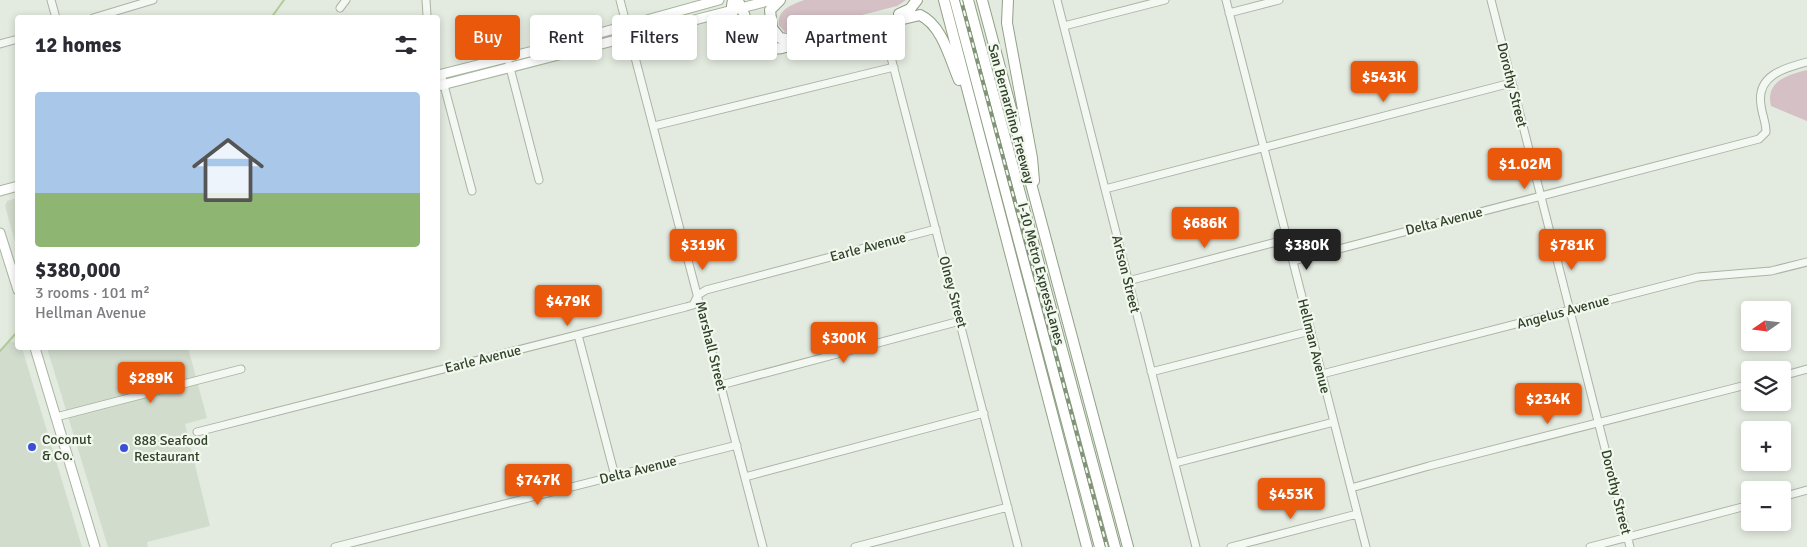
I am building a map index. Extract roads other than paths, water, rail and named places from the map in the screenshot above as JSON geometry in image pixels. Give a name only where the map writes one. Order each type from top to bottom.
[{"type":"highway","points":[[733,0],[730,12],[734,23],[748,39],[763,49],[773,50],[920,15],[927,18],[937,30],[971,106]]},
{"type":"highway","points":[[780,0],[770,10],[772,28],[780,38],[787,39]]},
{"type":"highway","points":[[895,15],[910,9],[917,0]]},
{"type":"highway","points":[[944,0],[1088,547]]},
{"type":"highway","name":"I-10 Metro ExpressLanes","points":[[955,0],[1100,547]]},
{"type":"highway","name":"I-10 Metro ExpressLanes","points":[[968,0],[1115,547]]},
{"type":"highway","name":"San Bernardino Freeway","points":[[982,0],[1128,547]]},
{"type":"highway","points":[[1008,0],[1007,23],[1032,158],[1036,207]]},
{"type":"highway","points":[[740,4],[752,33],[759,41],[778,43],[787,41]]},
{"type":"main road","points":[[666,15],[719,0]]},
{"type":"main road","points":[[697,20],[730,12],[740,4],[772,0]]},
{"type":"main road","points":[[520,55],[612,30]]},
{"type":"main road","points":[[441,85],[612,41]]},
{"type":"main road","points":[[440,74],[498,60]]},
{"type":"main road","points":[[0,191],[15,187]]},
{"type":"main road","points":[[0,233],[15,280]]},
{"type":"main road","points":[[36,350],[95,547]]},
{"type":"street","points":[[51,0],[55,15]]},
{"type":"street","points":[[103,15],[153,0]]},
{"type":"street","points":[[340,8],[346,0]]},
{"type":"street","points":[[426,0],[427,15]]},
{"type":"street","name":"Marshall Street","points":[[620,0],[625,15]]},
{"type":"street","name":"Artson Street","points":[[1058,0],[1196,547]]},
{"type":"street","points":[[1064,26],[1165,0]]},
{"type":"street","name":"Hellman Avenue","points":[[1226,0],[1366,547]]},
{"type":"street","points":[[1229,12],[1279,0]]},
{"type":"street","name":"Dorothy Street","points":[[1491,0],[1630,547]]},
{"type":"street","points":[[0,44],[15,41]]},
{"type":"street","points":[[508,60],[538,180]]},
{"type":"street","name":"Marshall Street","points":[[636,60],[763,547]]},
{"type":"street","name":"Olney Street","points":[[892,60],[1018,547]]},
{"type":"street","name":"Delta Avenue","points":[[1293,261],[1418,227],[1541,198],[1759,139],[1766,132],[1766,120],[1761,104],[1763,87],[1780,70],[1807,62]]},
{"type":"street","points":[[654,126],[894,67]]},
{"type":"street","points":[[1105,189],[1511,83]]},
{"type":"street","points":[[441,85],[472,191]]},
{"type":"street","name":"Earle Avenue","points":[[197,432],[693,305],[698,295],[706,290],[936,229]]},
{"type":"street","points":[[1128,280],[1288,238]]},
{"type":"street","name":"Angelus Avenue","points":[[1322,374],[1698,277],[1771,271],[1807,262]]},
{"type":"street","points":[[721,385],[960,321]]},
{"type":"street","points":[[1152,372],[1310,330]]},
{"type":"street","points":[[578,335],[614,476]]},
{"type":"street","points":[[56,417],[241,369]]},
{"type":"street","points":[[1791,373],[1807,369]]},
{"type":"street","points":[[1351,488],[1429,466],[1741,386]]},
{"type":"street","points":[[745,477],[984,413]]},
{"type":"street","points":[[1175,464],[1334,422]]},
{"type":"street","name":"Delta Avenue","points":[[335,547],[737,445]]},
{"type":"street","points":[[1791,494],[1807,490]]},
{"type":"street","points":[[855,547],[1008,507]]},
{"type":"street","points":[[1590,547],[1741,507]]},
{"type":"street","points":[[1231,547],[1357,514]]},
{"type":"waterway","points":[[273,15],[284,0]]},
{"type":"waterway","points":[[0,351],[15,334]]},
{"type":"railway","points":[[961,0],[1107,547]]},
{"type":"place","name":"Coconut & Co.","points":[[32,447]]},
{"type":"place","name":"888 Seafood Restaurant","points":[[124,448]]}]
